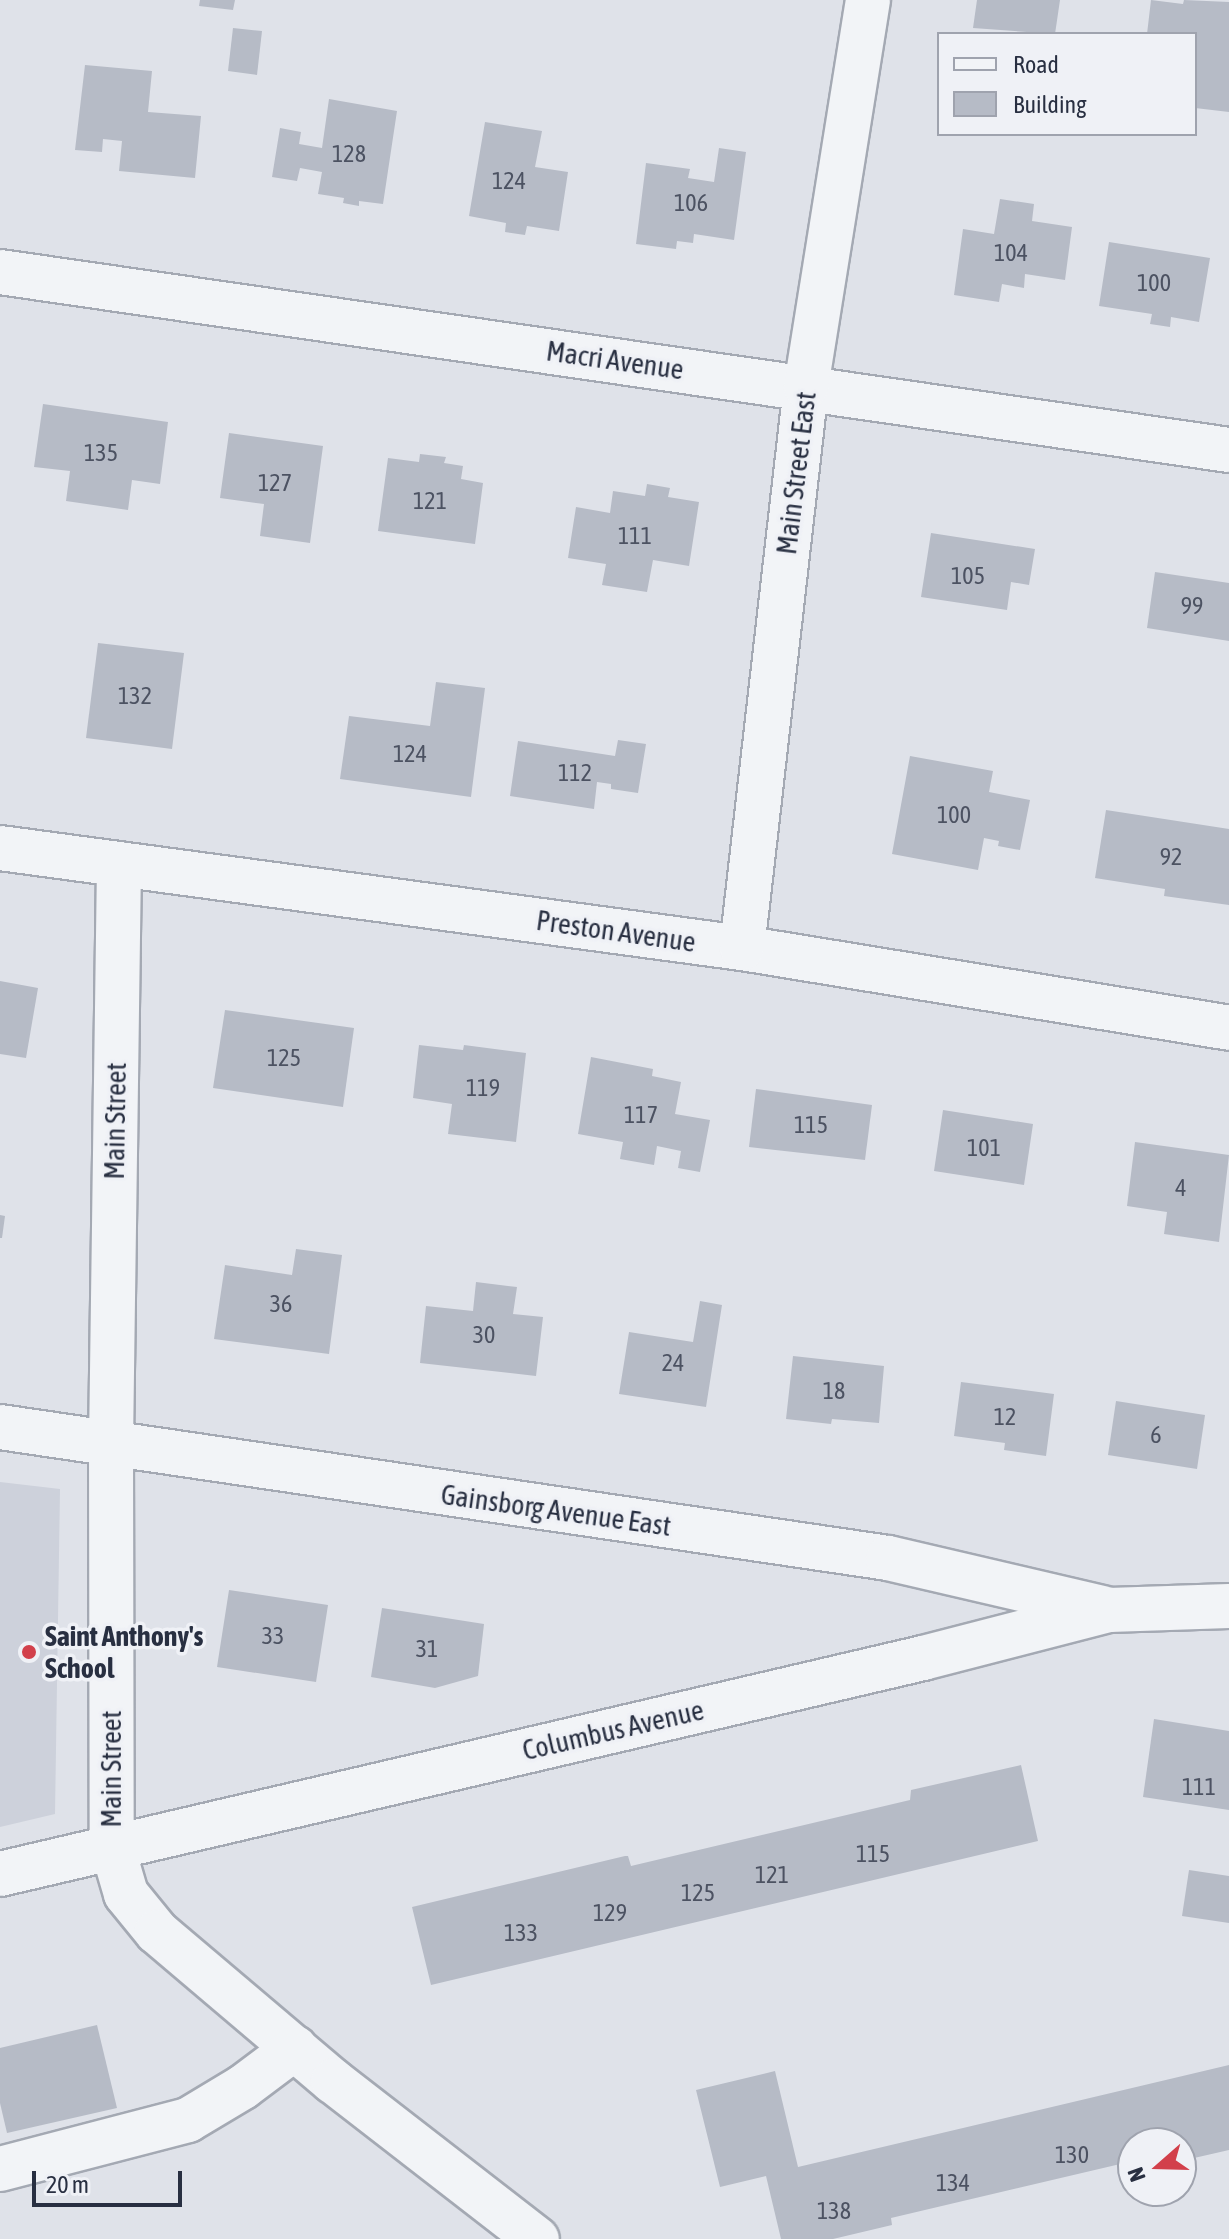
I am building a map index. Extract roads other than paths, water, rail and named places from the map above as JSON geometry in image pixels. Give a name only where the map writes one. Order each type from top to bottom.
[{"type":"street","name":"Main Street East","points":[[742,948],[806,387],[868,0]]},
{"type":"street","name":"Macri Avenue","points":[[0,272],[1229,450]]},
{"type":"street","name":"Preston Avenue","points":[[0,848],[742,948],[1229,1028]]},
{"type":"street","name":"Main Street","points":[[119,864],[111,1445],[112,1846],[126,1894],[157,1932],[295,2048],[537,2239]]},
{"type":"street","name":"Gainsborg Avenue East","points":[[0,1427],[888,1558],[1109,1610]]},
{"type":"street","name":"Columbus Avenue","points":[[0,1874],[923,1658],[1109,1610],[1229,1606]]},
{"type":"street","points":[[0,2169],[188,2120],[243,2087],[295,2048]]},
{"type":"place","name":"Saint Anthony's School","points":[[29,1652]]}]
